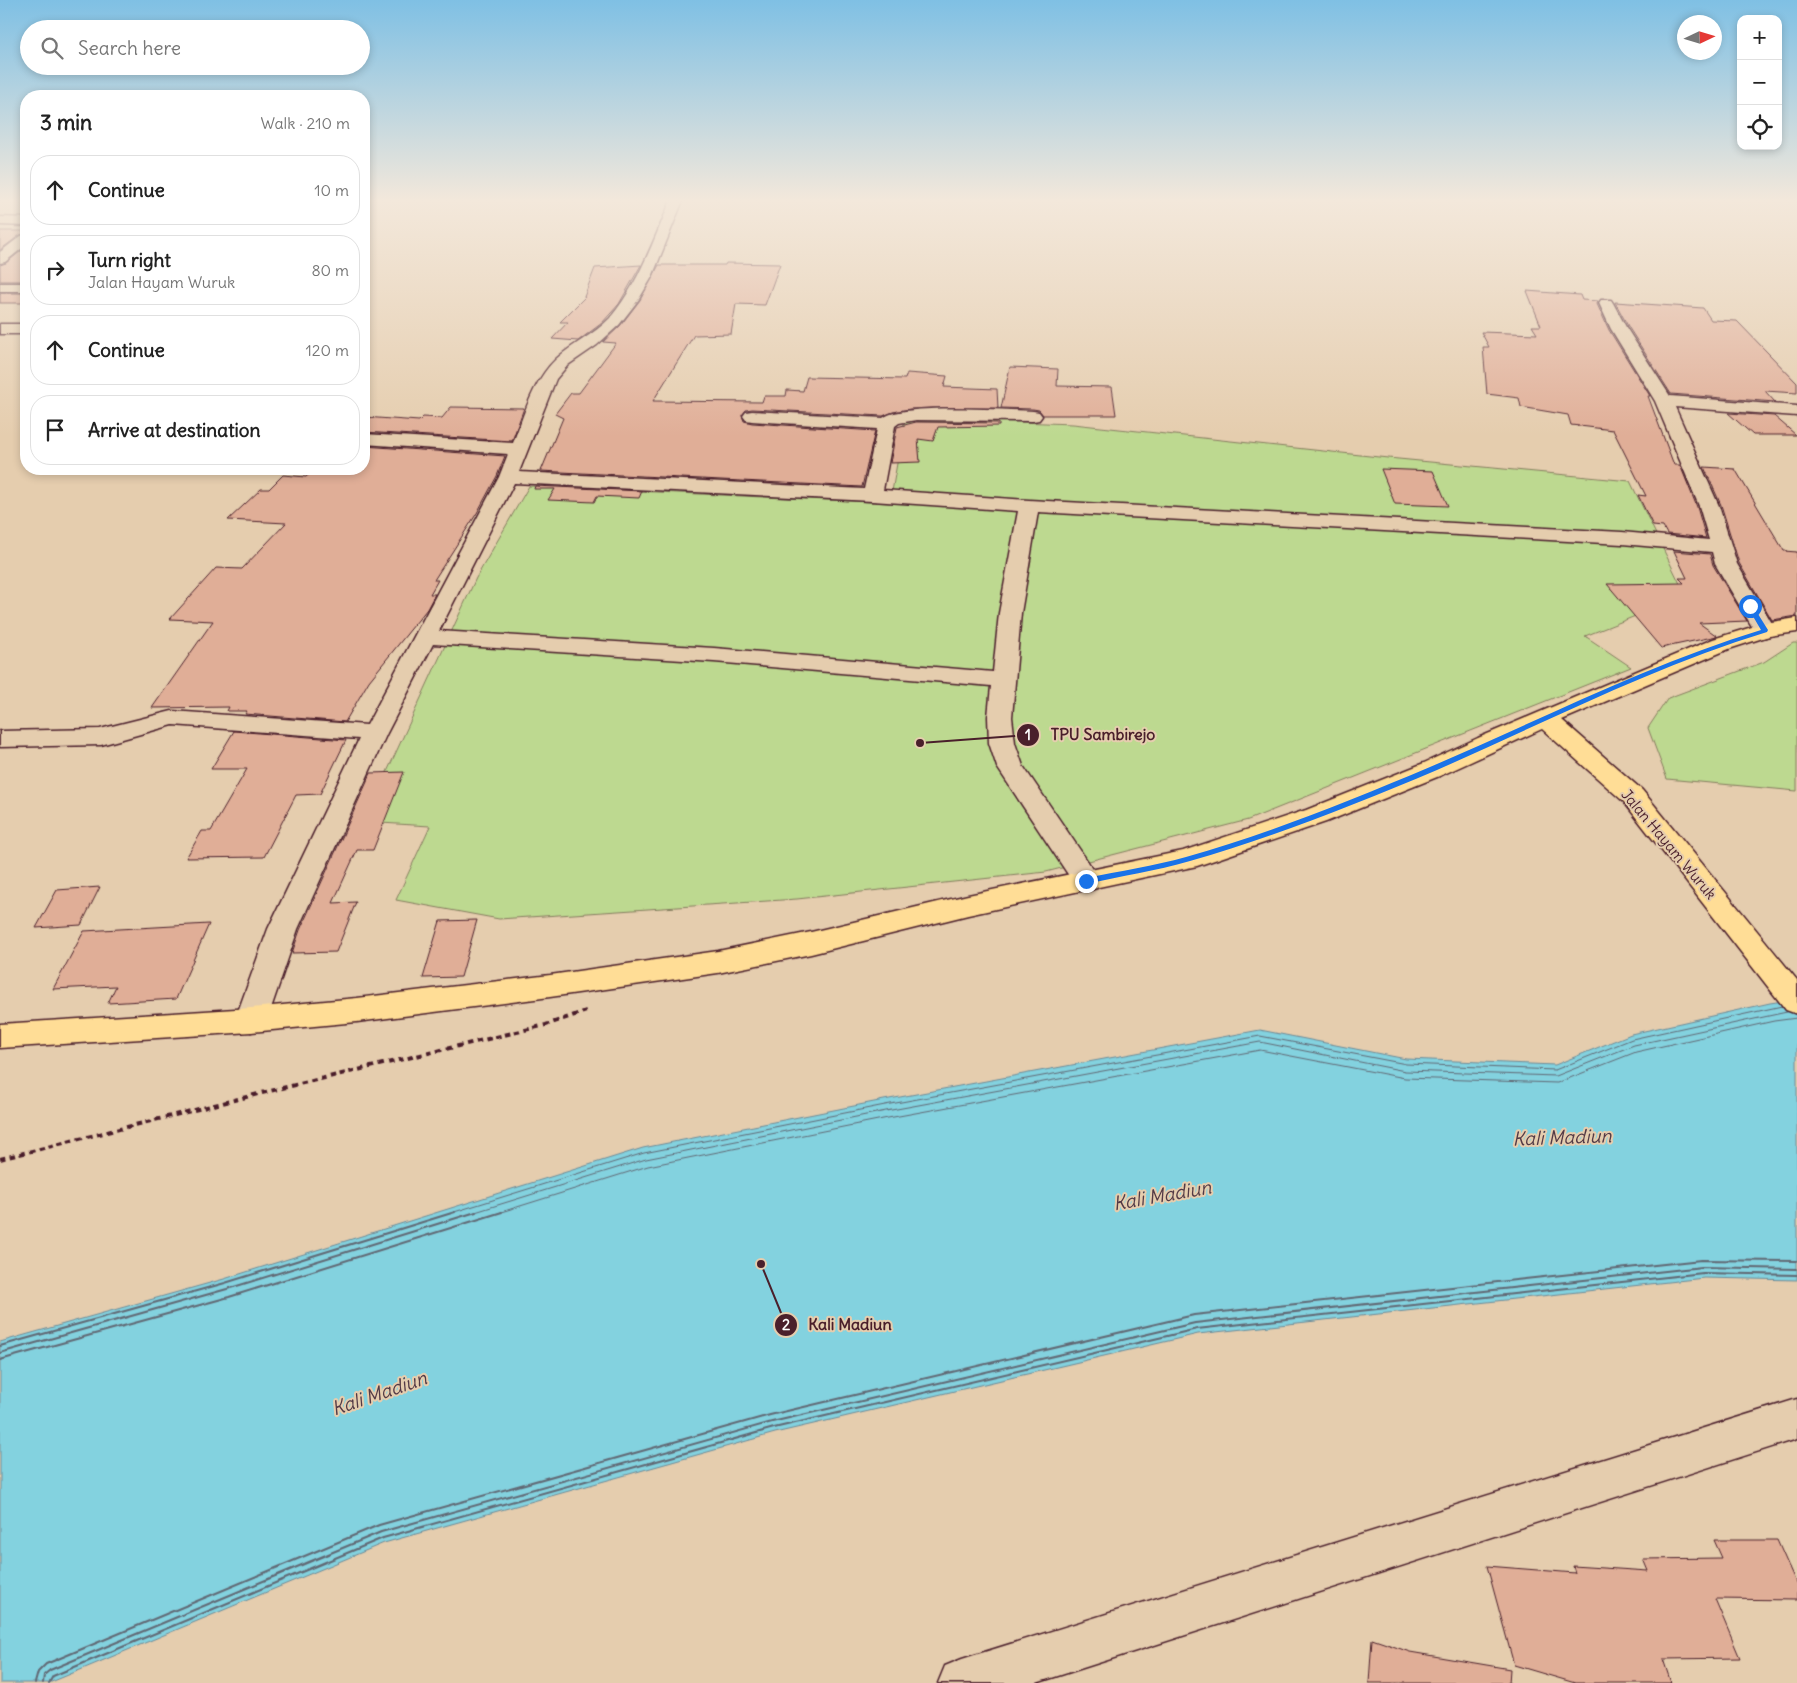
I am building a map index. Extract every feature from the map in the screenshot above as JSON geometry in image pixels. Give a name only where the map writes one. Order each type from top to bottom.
[{"type":"main road","points":[[0,1036],[251,1020],[406,1004],[718,962],[1187,859],[1316,816],[1547,720],[1678,661],[1721,644],[1765,630],[1797,625]]},
{"type":"main road","name":"Jalan Hayam Wuruk","points":[[1547,720],[1633,796],[1797,1002]]},
{"type":"street","points":[[251,1020],[283,929],[375,733],[508,477],[548,378],[562,362],[591,342],[614,322],[634,296],[644,279]]},
{"type":"street","points":[[0,287],[20,287]]},
{"type":"street","points":[[1606,303],[1619,329],[1664,401],[1709,506],[1726,564],[1765,630]]},
{"type":"street","points":[[0,329],[20,329]]},
{"type":"street","points":[[1664,401],[1797,411]]},
{"type":"street","points":[[872,494],[887,424],[894,418],[916,415],[1033,416]]},
{"type":"street","points":[[752,416],[887,424]]},
{"type":"street","points":[[370,439],[519,449]]},
{"type":"street","points":[[508,477],[872,494],[1029,506],[1622,538],[1720,547]]},
{"type":"street","points":[[1029,506],[1010,613],[1000,717],[1002,743],[1010,767],[1032,797],[1086,881]]},
{"type":"street","points":[[424,636],[842,664],[1004,680]]},
{"type":"street","points":[[0,739],[101,737],[172,718],[375,733]]},
{"type":"street","points":[[962,1683],[1797,1419]]},
{"type":"path","points":[[0,1159],[270,1091],[546,1026],[592,1009]]},
{"type":"green space","points":[[905,418],[1073,424],[1388,458],[1630,481],[1686,596],[1585,636],[1631,667],[1248,820],[1046,872],[797,899],[499,919],[396,900],[430,826],[364,822],[476,578],[529,486],[890,503]]},
{"type":"green space","points":[[1793,643],[1797,643],[1797,791],[1667,779],[1648,728],[1668,698],[1764,662]]},
{"type":"water","points":[[1797,999],[1797,1280],[1704,1278],[1198,1334],[775,1433],[384,1543],[49,1683],[0,1683],[0,1342],[224,1279],[643,1148],[884,1100],[1260,1030],[1406,1059],[1555,1065],[1631,1034],[1770,1003]]},
{"type":"building","points":[[0,279],[20,279],[20,281],[0,281]]},
{"type":"building","points":[[591,279],[633,279],[619,304],[602,323],[578,341],[552,339],[568,322],[560,322],[584,297]]},
{"type":"building","points":[[652,279],[775,279],[765,305],[736,304],[731,334],[694,335],[653,401],[762,402],[764,396],[786,396],[787,390],[803,391],[807,377],[905,379],[907,373],[947,376],[944,387],[997,389],[998,408],[910,409],[883,416],[752,409],[746,410],[742,415],[744,421],[752,423],[875,431],[862,487],[541,471],[563,418],[555,414],[571,393],[579,393],[616,343],[603,342],[620,326],[640,300]]},
{"type":"building","points":[[1527,291],[1580,295],[1582,300],[1598,301],[1597,304],[1609,330],[1650,396],[1648,396],[1674,465],[1680,465],[1697,507],[1706,538],[1667,534],[1663,527],[1653,526],[1638,495],[1646,496],[1613,430],[1571,425],[1568,415],[1521,407],[1519,398],[1487,394],[1483,347],[1489,347],[1481,332],[1537,334],[1532,326],[1541,326]]},
{"type":"building","points":[[0,293],[20,293],[20,303],[0,303]]},
{"type":"building","points":[[1615,302],[1703,308],[1711,320],[1737,321],[1797,383],[1797,393],[1765,391],[1775,402],[1671,394],[1629,328]]},
{"type":"building","points":[[1010,367],[1058,369],[1057,386],[1112,387],[1116,415],[1043,415],[1039,410],[1033,409],[1001,408]]},
{"type":"building","points":[[451,407],[524,408],[512,441],[370,432],[370,417],[419,421],[423,417],[442,418]]},
{"type":"building","points":[[1728,413],[1774,416],[1796,435],[1753,435]]},
{"type":"building","points":[[916,422],[999,423],[999,426],[938,427],[933,441],[918,439],[920,462],[890,463],[897,427]]},
{"type":"building","points":[[370,446],[505,456],[497,476],[477,513],[434,580],[438,580],[430,594],[435,594],[427,609],[369,681],[345,722],[245,714],[247,711],[227,711],[229,707],[152,708],[213,621],[170,619],[216,568],[242,569],[286,523],[228,520],[261,489],[269,489],[283,475],[306,477],[308,475],[370,475]]},
{"type":"building","points":[[1704,467],[1735,469],[1784,551],[1797,552],[1797,616],[1772,620],[1739,563],[1721,505]]},
{"type":"building","points":[[1381,469],[1433,471],[1448,506],[1395,504]]},
{"type":"building","points":[[535,486],[642,491],[639,498],[597,496],[594,502],[548,500],[555,489],[534,489]]},
{"type":"building","points":[[1674,551],[1710,554],[1713,565],[1747,621],[1699,623],[1717,636],[1661,648],[1607,584],[1684,583],[1679,578],[1687,578]]},
{"type":"building","points":[[234,731],[346,740],[320,794],[296,795],[264,857],[186,858],[202,831],[211,831],[247,769],[211,769]]},
{"type":"building","points":[[404,772],[373,850],[357,850],[333,903],[356,902],[336,952],[292,953],[300,930],[371,773]]},
{"type":"building","points":[[100,887],[81,925],[36,928],[57,890]]},
{"type":"building","points":[[477,920],[461,977],[423,978],[440,921]]},
{"type":"building","points":[[209,924],[176,999],[108,1003],[116,986],[53,989],[84,931]]},
{"type":"building","points":[[1714,1540],[1777,1540],[1797,1585],[1797,1600],[1715,1599],[1740,1658],[1663,1659],[1671,1683],[1575,1683],[1514,1665],[1487,1566],[1575,1573],[1573,1566],[1648,1571],[1643,1559],[1722,1558]]},
{"type":"building","points":[[1372,1639],[1410,1652],[1510,1669],[1509,1683],[1369,1683]]},
{"type":"place","name":"TPU Sambirejo","points":[[920,743]]},
{"type":"place","name":"Kali Madiun","points":[[761,1264]]},
{"type":"route","points":[[1086,881],[1187,859],[1316,816],[1433,769],[1487,743],[1547,720],[1678,661],[1721,644],[1765,630],[1750,606]]}]
